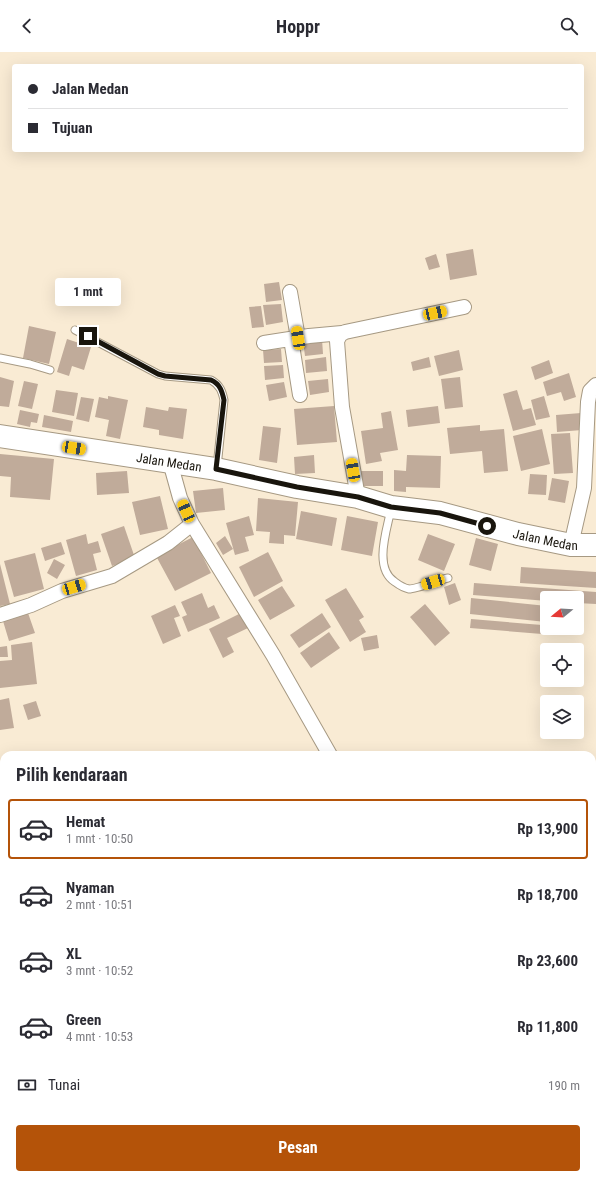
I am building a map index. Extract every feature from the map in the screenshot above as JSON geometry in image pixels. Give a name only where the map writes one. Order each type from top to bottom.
[{"type":"highway","name":"Jalan Medan","points":[[0,436],[216,469],[297,487],[358,497],[391,507],[440,513],[518,534],[571,545],[596,546]]},
{"type":"street","points":[[290,292],[300,395]]},
{"type":"street","points":[[264,343],[342,333],[464,307]]},
{"type":"street","points":[[342,333],[337,341],[342,407],[358,497]]},
{"type":"street","points":[[571,545],[584,488],[588,402],[590,391],[596,385]]},
{"type":"street","points":[[170,462],[180,498],[192,524],[273,655],[328,751]]},
{"type":"street","points":[[0,615],[31,605],[62,591],[112,576],[168,543],[192,524]]},
{"type":"lane","points":[[75,330],[158,374],[211,380],[218,385],[224,400],[216,469]]},
{"type":"lane","points":[[0,358],[50,370]]},
{"type":"lane","points":[[391,507],[382,555],[383,564],[391,580],[401,586],[412,589],[448,578]]},
{"type":"building","points":[[473,249],[477,275],[450,280],[446,254]]},
{"type":"building","points":[[436,254],[440,267],[429,270],[425,258]]},
{"type":"building","points":[[279,282],[282,300],[266,302],[264,284]]},
{"type":"building","points":[[281,304],[283,322],[266,325],[263,305]]},
{"type":"building","points":[[261,306],[264,327],[252,328],[249,307]]},
{"type":"building","points":[[29,326],[56,332],[49,364],[23,358]]},
{"type":"building","points":[[67,339],[91,347],[84,370],[72,366],[69,376],[57,372]]},
{"type":"building","points":[[322,339],[323,354],[305,356],[303,341]]},
{"type":"building","points":[[281,349],[282,362],[264,363],[263,350]]},
{"type":"building","points":[[459,350],[463,370],[439,376],[434,356]]},
{"type":"building","points":[[326,357],[327,371],[306,373],[305,360]]},
{"type":"building","points":[[429,357],[431,367],[413,371],[411,362]]},
{"type":"building","points":[[549,360],[553,373],[535,380],[531,367]]},
{"type":"building","points":[[283,365],[284,378],[265,380],[264,366]]},
{"type":"building","points":[[569,373],[576,397],[564,401],[561,392],[547,396],[543,382]]},
{"type":"building","points":[[0,377],[14,381],[9,407],[0,406]]},
{"type":"building","points":[[460,377],[463,407],[445,409],[441,379]]},
{"type":"building","points":[[328,379],[329,392],[310,395],[308,381]]},
{"type":"building","points":[[24,381],[38,384],[32,409],[18,406]]},
{"type":"building","points":[[284,382],[287,397],[269,401],[266,385]]},
{"type":"building","points":[[56,390],[78,393],[74,416],[52,412]]},
{"type":"building","points":[[517,390],[523,410],[531,408],[536,425],[513,431],[503,394]]},
{"type":"building","points":[[108,396],[128,400],[120,439],[106,436],[109,420],[95,417],[99,397],[108,399]]},
{"type":"building","points":[[544,396],[550,417],[536,420],[531,400]]},
{"type":"building","points":[[81,397],[94,399],[89,422],[76,419]]},
{"type":"building","points":[[334,406],[337,442],[297,445],[294,409]]},
{"type":"building","points":[[438,406],[440,423],[408,427],[406,410]]},
{"type":"building","points":[[146,407],[168,411],[169,407],[187,409],[183,439],[159,435],[159,430],[143,427]]},
{"type":"building","points":[[20,410],[39,414],[37,423],[31,422],[30,427],[17,424]]},
{"type":"building","points":[[391,411],[398,450],[380,453],[382,461],[366,464],[361,431],[383,428],[381,413]]},
{"type":"building","points":[[581,413],[582,430],[557,432],[556,415]]},
{"type":"building","points":[[44,415],[73,421],[71,432],[42,427]]},
{"type":"building","points":[[480,425],[480,431],[504,429],[508,471],[484,473],[482,451],[450,454],[447,428]]},
{"type":"building","points":[[263,426],[281,428],[277,463],[259,460]]},
{"type":"building","points":[[542,429],[550,464],[521,471],[513,436]]},
{"type":"building","points":[[570,433],[573,473],[554,474],[551,434]]},
{"type":"building","points":[[0,454],[54,459],[50,500],[10,497],[11,477],[0,476]]},
{"type":"building","points":[[314,455],[315,473],[295,474],[294,457]]},
{"type":"building","points":[[407,455],[441,456],[440,488],[406,487],[406,492],[394,491],[394,470],[406,471]]},
{"type":"building","points":[[127,471],[129,493],[97,495],[96,473]]},
{"type":"building","points":[[361,471],[383,471],[383,486],[361,486]]},
{"type":"building","points":[[530,474],[547,475],[546,495],[528,494]]},
{"type":"building","points":[[552,478],[569,481],[565,503],[548,500]]},
{"type":"building","points":[[223,488],[225,510],[196,513],[193,491]]},
{"type":"building","points":[[160,496],[168,529],[140,535],[132,502]]},
{"type":"building","points":[[258,498],[298,502],[295,536],[284,535],[284,544],[269,543],[270,532],[256,531]]},
{"type":"building","points":[[301,511],[337,518],[332,546],[296,539]]},
{"type":"building","points":[[249,516],[254,535],[245,537],[249,551],[235,555],[226,523]]},
{"type":"building","points":[[347,516],[378,522],[372,556],[341,550]]},
{"type":"building","points":[[124,526],[135,558],[112,566],[101,534]]},
{"type":"building","points":[[86,534],[88,544],[98,541],[101,552],[93,554],[97,570],[76,576],[66,540]]},
{"type":"building","points":[[428,534],[455,544],[444,571],[418,560]]},
{"type":"building","points":[[225,536],[233,549],[223,555],[216,543]]},
{"type":"building","points":[[193,537],[211,573],[175,591],[156,556]]},
{"type":"building","points":[[476,538],[498,544],[491,571],[469,565]]},
{"type":"building","points":[[61,542],[65,554],[45,561],[41,548]]},
{"type":"building","points":[[268,552],[283,581],[254,597],[239,567]]},
{"type":"building","points":[[35,553],[44,589],[14,597],[4,561]]},
{"type":"building","points":[[54,559],[65,565],[57,579],[47,573]]},
{"type":"building","points":[[0,564],[10,604],[0,606]]},
{"type":"building","points":[[521,567],[596,572],[596,588],[520,583]]},
{"type":"building","points":[[455,583],[461,600],[449,605],[444,587]]},
{"type":"building","points":[[474,583],[582,591],[540,591],[540,600],[473,595]]},
{"type":"building","points":[[282,586],[295,606],[270,620],[258,600]]},
{"type":"building","points":[[346,588],[364,617],[359,620],[366,632],[350,642],[325,600]]},
{"type":"building","points":[[584,591],[596,592],[596,604],[584,603]]},
{"type":"building","points":[[202,593],[208,608],[214,605],[220,618],[188,632],[182,617],[187,615],[181,602]]},
{"type":"building","points":[[471,598],[540,605],[540,621],[470,614]]},
{"type":"building","points":[[425,604],[450,633],[435,646],[410,617]]},
{"type":"building","points":[[175,605],[180,616],[174,618],[181,636],[163,644],[151,616]]},
{"type":"building","points":[[28,613],[35,633],[9,641],[3,621]]},
{"type":"building","points":[[241,613],[248,628],[227,638],[234,652],[223,658],[209,629]]},
{"type":"building","points":[[322,613],[331,627],[299,648],[290,635]]},
{"type":"building","points":[[471,619],[540,625],[540,634],[470,628]]},
{"type":"building","points":[[329,632],[340,648],[311,668],[300,653]]},
{"type":"building","points":[[377,635],[379,648],[364,651],[361,638]]},
{"type":"building","points":[[32,642],[37,684],[0,688],[0,661],[12,660],[11,645]]},
{"type":"building","points":[[7,646],[8,657],[0,657],[0,647]]},
{"type":"building","points":[[9,698],[14,728],[0,730],[0,700]]},
{"type":"building","points":[[36,701],[41,716],[28,720],[23,705]]},
{"type":"route","points":[[88,336],[148,370],[158,374],[211,380],[218,385],[224,400],[216,469],[297,487],[358,497],[391,507],[440,513],[487,526]]}]
